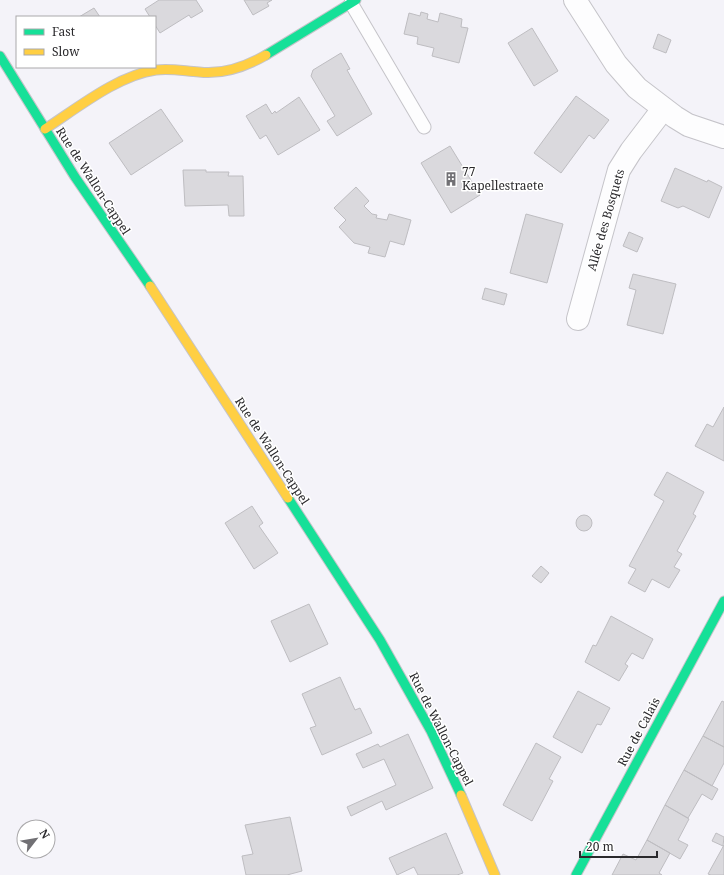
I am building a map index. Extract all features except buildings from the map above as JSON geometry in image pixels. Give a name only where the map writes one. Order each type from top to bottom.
[{"type":"street","points":[[575,0],[626,77],[663,109],[688,124],[724,137]]},
{"type":"street","points":[[46,129],[119,84],[144,72],[168,70],[215,73],[244,66],[271,52],[354,1]]},
{"type":"street","name":"Rue de Wallon-Cappel","points":[[0,56],[87,196],[176,325],[380,640],[435,739],[470,814],[495,875]]},
{"type":"street","name":"Allée des Bosquets","points":[[578,320],[620,170],[631,151],[663,109]]},
{"type":"street","name":"Rue de Calais","points":[[576,875],[724,601]]},
{"type":"lane","points":[[354,1],[424,127]]},
{"type":"traffic: fast","points":[[266,55],[356,0]]},
{"type":"traffic: fast","points":[[0,56],[75,177],[150,286]]},
{"type":"traffic: fast","points":[[288,498],[380,640],[431,731],[461,795]]},
{"type":"traffic: fast","points":[[576,875],[724,601]]},
{"type":"traffic: slow","points":[[45,129],[98,94],[142,73],[167,69],[208,73],[225,71],[250,63],[266,55]]},
{"type":"traffic: slow","points":[[150,286],[288,498]]},
{"type":"traffic: slow","points":[[461,795],[495,875]]},
{"type":"place","name":"77 Kapellestraete","points":[[451,179]]}]
